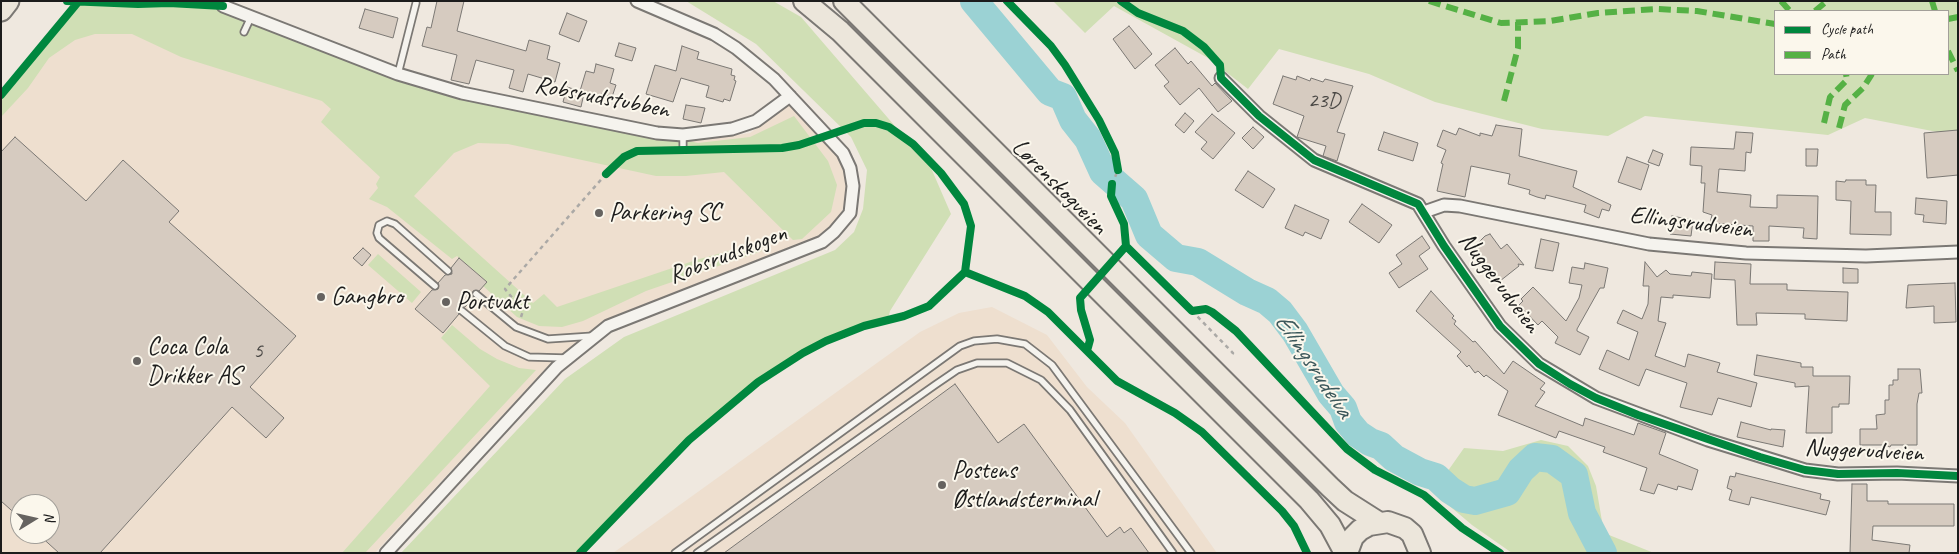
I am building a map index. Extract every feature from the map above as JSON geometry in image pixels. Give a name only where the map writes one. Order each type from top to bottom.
[{"type":"highway","points":[[1,10],[8,1]]},
{"type":"highway","name":"Lørenskogveien","points":[[804,1],[840,31],[1309,500],[1330,525],[1346,553]]},
{"type":"highway","name":"Lørenskogveien","points":[[844,1],[1330,487],[1345,501],[1378,522]]},
{"type":"highway","points":[[1346,553],[1353,537],[1360,530],[1378,522],[1388,522],[1405,528],[1417,542],[1420,553]]},
{"type":"street","name":"Robsrudskogen","points":[[386,553],[557,367],[596,336],[617,322],[822,242],[834,232],[850,212],[853,186],[850,168],[843,153],[790,96],[754,62],[714,34],[637,1]]},
{"type":"street","name":"Robsrudstubben","points":[[224,4],[251,17],[398,74],[462,93],[657,133],[683,135],[715,133],[744,126],[768,114],[790,96]]},
{"type":"street","name":"Nuggerudveien","points":[[1222,78],[1259,116],[1314,160],[1418,204],[1444,246],[1500,326],[1539,364],[1596,398],[1708,440],[1805,470],[1838,474],[1897,473],[1958,476]]},
{"type":"street","name":"Ellingsrudveien","points":[[1424,212],[1444,205],[1460,206],[1650,244],[1746,253],[1866,256],[1958,252]]},
{"type":"lane","points":[[398,74],[416,3]]},
{"type":"lane","points":[[244,32],[251,17]]},
{"type":"lane","points":[[682,149],[683,135]]},
{"type":"lane","points":[[436,286],[379,238],[377,232],[380,225],[387,221],[395,224],[448,271]]},
{"type":"lane","points":[[476,294],[516,327],[548,339],[596,336]]},
{"type":"lane","points":[[462,311],[504,346],[529,357],[568,358]]},
{"type":"lane","points":[[675,553],[960,346],[974,341],[997,340],[1025,344],[1052,365],[1190,553]]},
{"type":"lane","points":[[697,553],[935,385],[958,370],[977,363],[1007,363],[1041,380],[1070,410],[1173,553]]},
{"type":"path","points":[[1111,196],[1117,166]]},
{"type":"path","points":[[516,327],[523,311],[505,289],[609,171]]},
{"type":"path","points":[[1189,308],[1206,309]]},
{"type":"path","points":[[1189,308],[1233,353],[1232,356]]},
{"type":"path","points":[[1241,470],[1254,483]]},
{"type":"shaded area","points":[[81,7],[268,29],[463,88],[671,135],[704,140],[750,133],[793,101],[838,153],[849,186],[841,215],[823,233],[803,247],[732,271],[605,322],[549,365],[375,553],[1,553],[1,98]]},
{"type":"shaded area","points":[[992,307],[1047,335],[1087,387],[1125,423],[1217,553],[613,553],[920,332],[959,313]]},
{"type":"green space","points":[[686,1],[773,1],[801,17],[931,168],[951,214],[890,311],[888,319],[849,331],[803,353],[723,411],[580,553],[401,553],[565,379],[624,337],[835,250],[854,232],[863,209],[867,170],[851,137],[756,44]]},
{"type":"green space","points":[[1053,1],[1958,1],[1958,136],[1865,118],[1828,135],[1645,116],[1608,136],[1542,129],[1435,102],[1369,74],[1279,49],[1248,89],[1208,58],[1114,6],[1085,33]]},
{"type":"green space","points":[[166,3],[223,6],[265,24],[465,91],[698,143],[750,137],[794,116],[828,161],[837,185],[831,212],[802,239],[793,240],[724,172],[686,176],[656,176],[508,144],[478,143],[454,153],[414,196],[533,303],[544,294],[557,307],[696,260],[754,244],[762,251],[646,291],[583,321],[562,327],[539,326],[517,317],[481,284],[484,279],[457,256],[452,259],[387,207],[369,199],[378,188],[376,184],[380,177],[321,122],[331,109],[322,101],[181,57],[132,34],[95,34],[75,40],[49,58],[28,88],[1,117],[1,91],[80,5]]},
{"type":"green space","points":[[378,254],[421,292],[412,303],[368,265]]},
{"type":"green space","points":[[452,325],[480,349],[497,359],[519,368],[536,370],[365,553],[342,553],[490,386],[441,338]]},
{"type":"green space","points":[[1541,440],[1568,446],[1588,466],[1596,486],[1604,533],[1654,553],[1512,553],[1472,525],[1433,492],[1464,448],[1503,451]]},
{"type":"building","points":[[437,1],[464,1],[457,31],[526,51],[529,40],[550,46],[547,59],[560,63],[555,82],[528,74],[523,92],[509,88],[514,70],[476,60],[469,84],[451,80],[457,55],[422,46],[427,27],[431,28]]},
{"type":"building","points":[[365,9],[398,18],[393,38],[359,28]]},
{"type":"building","points":[[567,13],[587,21],[579,42],[559,34]]},
{"type":"building","points":[[1129,26],[1152,54],[1135,69],[1113,39]]},
{"type":"building","points":[[619,43],[636,48],[632,61],[615,56]]},
{"type":"building","points":[[682,46],[699,52],[697,59],[732,69],[731,75],[735,76],[734,80],[736,81],[730,101],[724,99],[723,102],[706,97],[709,86],[681,78],[673,102],[646,94],[655,65],[676,71]]},
{"type":"building","points":[[1175,48],[1188,64],[1191,61],[1212,86],[1215,83],[1232,101],[1218,112],[1199,88],[1180,105],[1164,86],[1169,82],[1155,65]]},
{"type":"building","points":[[596,64],[614,69],[610,83],[616,85],[612,97],[601,94],[600,97],[584,93],[581,107],[563,102],[567,87],[580,91],[586,71],[594,73]]},
{"type":"building","points":[[1283,76],[1296,80],[1297,76],[1310,81],[1311,78],[1323,82],[1325,79],[1353,86],[1337,132],[1345,134],[1337,161],[1323,156],[1326,146],[1297,137],[1304,116],[1273,104]]},
{"type":"building","points":[[686,105],[705,108],[701,123],[683,119]]},
{"type":"building","points":[[1185,113],[1194,121],[1184,133],[1175,125]]},
{"type":"building","points":[[1212,114],[1235,133],[1213,159],[1201,149],[1207,142],[1195,132]]},
{"type":"building","points":[[1496,125],[1522,129],[1519,156],[1577,171],[1573,187],[1611,205],[1609,211],[1602,209],[1599,218],[1584,212],[1586,205],[1546,195],[1545,199],[1537,197],[1529,194],[1530,190],[1508,184],[1510,174],[1471,166],[1465,197],[1437,191],[1443,164],[1441,163],[1446,150],[1437,146],[1443,130],[1456,135],[1459,128],[1480,136],[1480,133],[1492,136]]},
{"type":"building","points":[[1253,127],[1264,137],[1253,149],[1242,138]]},
{"type":"building","points":[[1958,130],[1958,175],[1927,178],[1924,133]]},
{"type":"building","points":[[1384,132],[1418,143],[1413,161],[1378,150]]},
{"type":"building","points":[[1736,132],[1753,133],[1751,153],[1746,152],[1745,171],[1719,169],[1717,192],[1751,195],[1750,207],[1777,208],[1777,195],[1818,196],[1817,239],[1803,238],[1804,228],[1769,226],[1769,241],[1753,241],[1753,226],[1710,223],[1712,215],[1703,212],[1705,183],[1701,183],[1702,166],[1690,165],[1691,147],[1734,149]]},
{"type":"building","name":"Coca Cola Drikker AS","points":[[15,137],[86,201],[123,160],[179,211],[169,222],[296,336],[250,387],[284,418],[266,438],[232,407],[100,553],[59,553],[49,544],[60,544],[60,494],[10,494],[10,509],[1,501],[1,152]]},
{"type":"building","points":[[1806,149],[1818,149],[1817,166],[1806,166]]},
{"type":"building","points":[[1653,150],[1663,154],[1659,166],[1648,162]]},
{"type":"building","points":[[1627,157],[1649,165],[1641,190],[1618,182]]},
{"type":"building","points":[[1248,171],[1275,189],[1263,208],[1235,190]]},
{"type":"building","points":[[1846,180],[1866,180],[1866,185],[1876,185],[1875,212],[1891,212],[1891,235],[1850,234],[1851,201],[1836,200],[1836,181],[1845,182]]},
{"type":"building","points":[[1916,198],[1947,201],[1946,224],[1923,222],[1924,215],[1915,214]]},
{"type":"building","points":[[1362,204],[1392,225],[1379,243],[1349,222]]},
{"type":"building","points":[[1295,205],[1329,220],[1321,239],[1305,232],[1303,236],[1285,228]]},
{"type":"building","points":[[1672,216],[1693,220],[1691,236],[1670,234]]},
{"type":"building","points":[[1490,234],[1501,249],[1507,244],[1524,265],[1518,264],[1519,266],[1500,281],[1472,249],[1485,236]]},
{"type":"building","points":[[1422,236],[1430,248],[1419,256],[1428,269],[1399,288],[1389,273],[1402,264],[1396,255]]},
{"type":"building","points":[[1541,239],[1559,243],[1553,271],[1535,268]]},
{"type":"building","points":[[363,248],[371,255],[362,266],[353,258]]},
{"type":"building","name":"Portvakt","points":[[459,258],[487,282],[479,291],[473,291],[473,298],[465,307],[459,308],[459,314],[443,333],[415,309],[432,290],[438,289],[438,283],[445,275],[452,274],[451,268]]},
{"type":"building","points":[[1645,262],[1657,277],[1666,270],[1670,274],[1691,276],[1692,272],[1712,274],[1710,298],[1673,295],[1673,298],[1661,297],[1658,321],[1666,323],[1655,356],[1685,367],[1688,354],[1720,363],[1717,372],[1757,383],[1751,407],[1718,398],[1712,415],[1680,407],[1687,383],[1646,369],[1639,386],[1599,369],[1607,350],[1629,360],[1638,332],[1617,323],[1623,310],[1642,319],[1648,304],[1649,286],[1643,286]]},
{"type":"building","points":[[1715,262],[1751,264],[1750,284],[1787,284],[1787,290],[1848,292],[1847,321],[1805,319],[1805,314],[1756,313],[1757,325],[1737,325],[1735,280],[1714,279]]},
{"type":"building","points":[[1585,263],[1608,268],[1604,288],[1600,288],[1577,329],[1577,331],[1589,337],[1580,355],[1555,343],[1558,337],[1542,321],[1538,325],[1519,305],[1523,301],[1521,299],[1533,287],[1566,321],[1579,298],[1582,285],[1569,283],[1572,267],[1584,269]]},
{"type":"building","points":[[1843,268],[1858,269],[1858,283],[1843,283]]},
{"type":"building","points":[[1955,283],[1956,322],[1934,323],[1934,306],[1906,308],[1908,285]]},
{"type":"building","points":[[1431,291],[1454,316],[1452,318],[1456,321],[1454,324],[1473,342],[1475,341],[1504,374],[1513,361],[1545,383],[1540,389],[1545,392],[1535,406],[1583,426],[1585,418],[1634,435],[1638,423],[1666,433],[1659,454],[1698,470],[1692,490],[1678,486],[1677,490],[1658,484],[1654,494],[1640,490],[1647,468],[1603,452],[1605,447],[1559,431],[1556,438],[1498,415],[1508,391],[1486,375],[1484,377],[1478,371],[1475,373],[1469,365],[1467,367],[1457,356],[1461,352],[1416,311]]},
{"type":"building","points":[[1757,355],[1801,363],[1801,367],[1813,367],[1813,376],[1850,376],[1849,404],[1839,404],[1839,407],[1832,407],[1832,433],[1806,433],[1809,386],[1795,387],[1795,383],[1754,375]]},
{"type":"building","points":[[1898,369],[1920,369],[1922,393],[1919,393],[1917,404],[1917,445],[1891,445],[1890,447],[1885,445],[1860,445],[1860,429],[1877,429],[1876,415],[1885,414],[1885,400],[1889,400],[1889,385],[1893,385],[1893,380],[1898,380]]},
{"type":"building","name":"Postens Østlandsterminal","points":[[955,384],[998,443],[1024,424],[1107,537],[1120,527],[1124,533],[1131,528],[1149,553],[724,553]]},
{"type":"building","points":[[1741,422],[1771,430],[1785,430],[1783,447],[1737,437]]},
{"type":"building","points":[[1736,473],[1821,494],[1820,499],[1830,501],[1826,515],[1751,497],[1749,505],[1729,500],[1732,490],[1727,488],[1730,476],[1735,477]]},
{"type":"building","points":[[1852,484],[1867,484],[1867,501],[1888,501],[1888,504],[1954,504],[1954,526],[1873,526],[1872,540],[1910,545],[1909,553],[1850,553]]},
{"type":"waterway","name":"Ellingsrudelva","points":[[974,1],[1050,92],[1063,97],[1073,120],[1088,139],[1103,172],[1134,199],[1149,235],[1176,258],[1198,262],[1247,292],[1267,301],[1280,312],[1295,332],[1331,394],[1343,408],[1348,422],[1358,434],[1370,442],[1381,446],[1394,458],[1420,472],[1436,477],[1450,490],[1464,499],[1475,501],[1507,492],[1521,470],[1535,457],[1552,459],[1574,475],[1582,513],[1603,553]]},
{"type":"marked path","points":[[1429,1],[1501,23],[1550,21],[1598,13],[1657,9],[1697,11],[1774,24]]},
{"type":"marked path","points":[[1781,1],[1789,10]]},
{"type":"marked path","points":[[1816,10],[1827,1]]},
{"type":"marked path","points":[[1932,1],[1935,10]]},
{"type":"marked path","points":[[1949,19],[1958,17]]},
{"type":"marked path","points":[[1504,101],[1518,48],[1518,22]]},
{"type":"marked path","points":[[1949,53],[1958,71]]},
{"type":"marked path","points":[[1824,123],[1830,97],[1847,80],[1846,75]]},
{"type":"marked path","points":[[1839,128],[1845,105],[1863,88],[1871,75]]},
{"type":"cycle path","points":[[67,1],[223,6]]},
{"type":"cycle path","points":[[1,95],[79,1]]},
{"type":"cycle path","points":[[1007,1],[1051,46],[1065,65],[1099,120],[1115,153],[1118,170]]},
{"type":"cycle path","points":[[1121,1],[1138,13],[1183,31],[1204,47],[1220,65],[1221,78],[1259,116],[1314,160],[1418,204],[1444,246],[1500,326],[1539,364],[1570,384],[1596,398],[1638,415],[1760,457],[1805,470],[1838,474],[1897,473],[1958,476]]},
{"type":"cycle path","points":[[606,174],[624,157],[637,151],[782,148],[799,145],[864,123],[876,123],[889,127],[913,144],[941,173],[964,204],[971,226],[965,272],[1025,296],[1048,312],[1087,351]]},
{"type":"cycle path","points":[[1112,184],[1111,196],[1124,224],[1126,246],[1192,311],[1206,309],[1236,331],[1347,449],[1375,470],[1424,495],[1462,528],[1500,553]]},
{"type":"cycle path","points":[[1126,246],[1080,298],[1081,310],[1090,340],[1087,351],[1117,381],[1175,413],[1202,432],[1282,511],[1294,526],[1307,553]]},
{"type":"cycle path","points":[[580,553],[689,440],[758,382],[803,353],[826,341],[864,326],[904,316],[929,306],[965,272]]},
{"type":"place","name":"Parkering SC","points":[[599,213]]},
{"type":"place","name":"Gangbro","points":[[321,297]]},
{"type":"place","name":"Portvakt","points":[[446,302]]},
{"type":"place","name":"Coca Cola Drikker AS","points":[[137,361]]},
{"type":"place","name":"Postens Østlandsterminal","points":[[942,485]]}]
